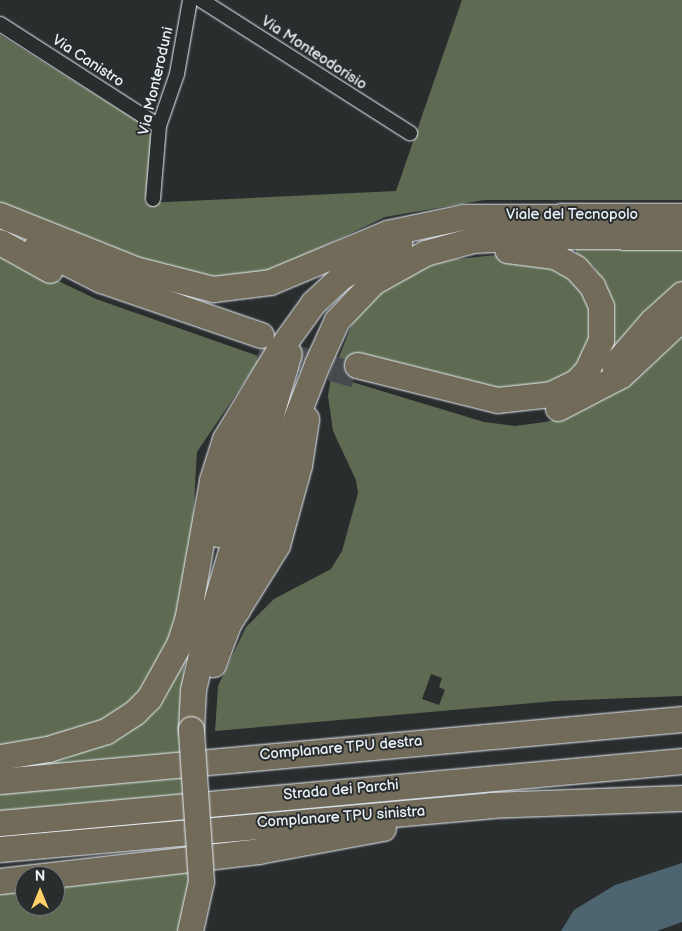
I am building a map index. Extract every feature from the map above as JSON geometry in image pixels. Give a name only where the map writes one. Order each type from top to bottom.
[{"type":"highway","points":[[0,215],[135,269],[213,289],[270,282],[387,233],[463,217]]},
{"type":"highway","name":"Viale del Tecnopolo","points":[[463,217],[676,215]]},
{"type":"highway","points":[[0,757],[48,748],[106,731],[135,712],[149,698],[179,644],[217,535],[261,381],[300,318],[327,289],[360,263],[463,217]]},
{"type":"highway","points":[[0,224],[38,248],[101,280],[260,341],[100,293],[0,242]]},
{"type":"highway","points":[[190,931],[201,881],[196,729],[215,658],[237,610],[277,545],[299,465],[313,375],[337,320],[347,306],[373,282],[425,253],[491,238],[682,237]]},
{"type":"highway","points":[[425,253],[534,252],[554,256],[576,268],[592,286],[604,323],[596,356],[576,382],[551,394],[497,400],[356,370],[481,412],[523,415],[576,401],[628,369],[682,318]]},
{"type":"highway","points":[[576,401],[682,294]]},
{"type":"highway","points":[[202,931],[212,888],[213,848],[192,690],[202,650],[300,318]]},
{"type":"highway","name":"Complanare TPU destra","points":[[0,781],[682,718]]},
{"type":"highway","name":"Strada dei Parchi","points":[[0,807],[682,745]]},
{"type":"highway","name":"Strada dei Parchi","points":[[0,824],[682,761]]},
{"type":"highway","name":"Complanare TPU sinistra","points":[[0,849],[267,822],[491,805],[590,803],[682,798]]},
{"type":"highway","points":[[0,881],[258,851],[363,830],[590,803]]},
{"type":"street","name":"Via Monteroduni","points":[[152,199],[158,126],[177,74],[190,0]]},
{"type":"street","name":"Via Monteodorisio","points":[[201,0],[410,133]]},
{"type":"street","name":"Via Canistro","points":[[0,24],[158,126]]},
{"type":"green space","points":[[462,0],[682,0],[682,200],[484,200],[385,217],[269,272],[213,278],[166,269],[0,205],[0,35],[153,131],[145,203],[396,191]]},
{"type":"green space","points":[[682,247],[682,282],[601,366],[603,282],[594,267],[576,255],[576,248]]},
{"type":"green space","points":[[0,249],[31,268],[96,299],[261,357],[197,452],[182,708],[191,841],[0,858]]},
{"type":"green space","points":[[496,255],[527,256],[579,281],[596,328],[575,374],[509,393],[362,356],[352,382],[484,422],[515,426],[545,422],[571,416],[601,400],[682,332],[682,696],[555,701],[215,731],[218,686],[246,627],[274,599],[331,569],[342,551],[358,493],[356,480],[333,431],[328,396],[331,377],[352,324],[384,288],[411,272],[448,260]],"holes":[[[431,674],[442,678],[439,687],[445,690],[439,705],[422,699]]]},
{"type":"green space","points":[[191,869],[183,931],[0,931],[0,888],[15,884],[15,916],[65,916],[65,878]]},
{"type":"water","points":[[682,863],[682,922],[657,931],[561,931],[574,910],[615,885]]},
{"type":"tunnel","points":[[260,347],[356,375]]}]
